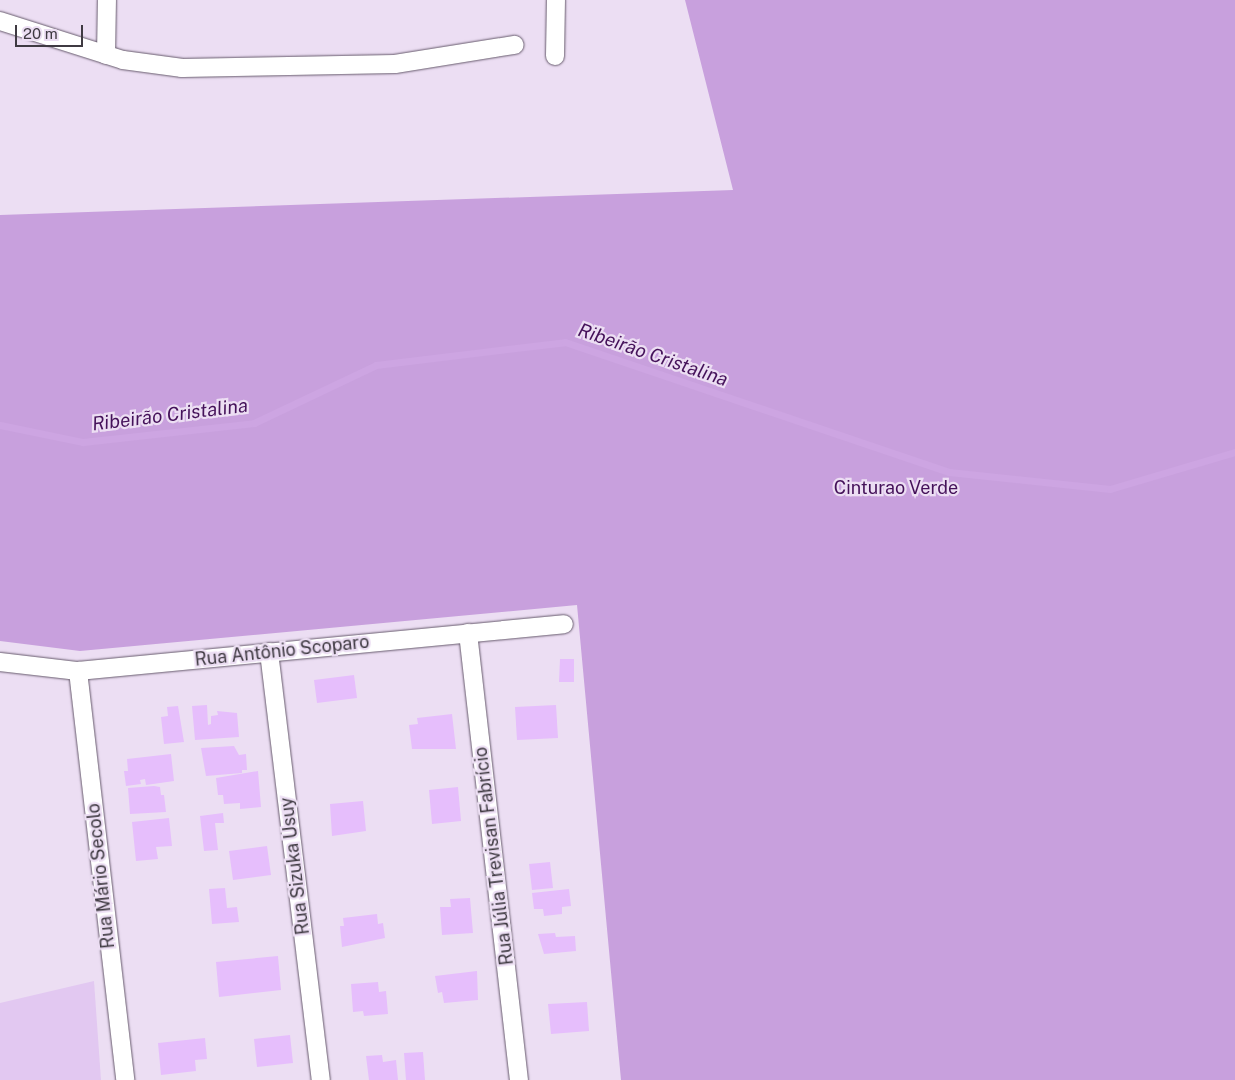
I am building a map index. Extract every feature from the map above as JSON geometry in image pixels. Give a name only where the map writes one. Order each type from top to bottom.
[{"type":"street","points":[[106,55],[107,0]]},
{"type":"street","points":[[555,56],[556,0]]},
{"type":"street","points":[[0,21],[106,55],[141,64],[182,68],[377,65],[514,45]]},
{"type":"street","name":"Rua Antônio Scoparo","points":[[0,662],[78,671],[564,624]]},
{"type":"street","name":"Rua Júlia Trevisan Fabrício","points":[[468,633],[520,1080]]},
{"type":"street","name":"Rua Sizuka Usuy","points":[[269,652],[321,1080]]},
{"type":"street","name":"Rua Mário Secolo","points":[[78,671],[125,1080]]},
{"type":"shaded area","points":[[94,981],[101,1080],[0,1080],[0,1003]]},
{"type":"green space","name":"Cinturao Verde","points":[[685,0],[1235,0],[1235,1080],[621,1080],[577,605],[80,651],[0,641],[0,215],[733,190]]},
{"type":"building","points":[[560,659],[574,659],[574,682],[559,682]]},
{"type":"building","points":[[354,675],[357,698],[317,703],[314,680]]},
{"type":"building","points":[[207,705],[208,725],[211,724],[211,716],[218,715],[217,711],[237,713],[239,737],[195,740],[192,706]]},
{"type":"building","points":[[556,705],[558,738],[517,740],[515,707]]},
{"type":"building","points":[[178,706],[184,742],[164,744],[161,717],[168,716],[167,707]]},
{"type":"building","points":[[452,714],[456,749],[412,749],[409,725],[418,724],[417,718]]},
{"type":"building","points":[[234,746],[239,755],[246,754],[247,770],[242,770],[242,773],[206,776],[201,748]]},
{"type":"building","points":[[171,754],[174,781],[146,785],[145,779],[140,780],[141,784],[126,786],[124,771],[128,771],[127,759]]},
{"type":"building","points":[[258,771],[261,807],[240,809],[240,803],[224,804],[223,795],[218,795],[216,778]]},
{"type":"building","points":[[160,787],[161,795],[164,795],[166,812],[130,814],[128,788]]},
{"type":"building","points":[[458,787],[461,821],[432,824],[429,790]]},
{"type":"building","points":[[363,801],[366,831],[332,836],[330,804]]},
{"type":"building","points":[[223,813],[224,823],[215,823],[218,850],[204,851],[200,816]]},
{"type":"building","points":[[169,818],[172,846],[156,847],[158,859],[136,861],[132,822]]},
{"type":"building","points":[[267,846],[271,875],[233,880],[229,851]]},
{"type":"building","points":[[550,862],[553,888],[532,890],[529,864]]},
{"type":"building","points":[[225,888],[227,908],[237,907],[239,922],[212,924],[209,889]]},
{"type":"building","points":[[569,889],[571,906],[562,907],[562,914],[544,916],[543,909],[534,909],[532,893]]},
{"type":"building","points":[[470,898],[473,933],[442,935],[440,907],[451,907],[450,899]]},
{"type":"building","points":[[377,914],[378,924],[383,923],[385,938],[342,947],[340,926],[344,926],[343,918]]},
{"type":"building","points":[[555,933],[556,937],[575,936],[576,951],[544,954],[538,934]]},
{"type":"building","points":[[278,956],[281,990],[219,997],[216,962]]},
{"type":"building","points":[[477,971],[478,1000],[444,1003],[442,992],[438,993],[435,976]]},
{"type":"building","points":[[378,982],[379,992],[386,991],[388,1014],[364,1016],[363,1011],[353,1012],[351,984]]},
{"type":"building","points":[[587,1002],[589,1031],[551,1034],[548,1004]]},
{"type":"building","points":[[290,1035],[293,1063],[257,1067],[254,1039]]},
{"type":"building","points":[[205,1038],[207,1059],[195,1060],[196,1071],[161,1075],[158,1043]]},
{"type":"building","points":[[423,1052],[425,1080],[406,1080],[404,1053]]},
{"type":"building","points":[[382,1055],[383,1062],[396,1060],[398,1080],[369,1080],[366,1056]]},
{"type":"waterway","name":"Ribeirão Cristalina","points":[[0,425],[83,442],[254,423],[376,365],[565,342],[949,472],[1110,489],[1235,452]]}]
